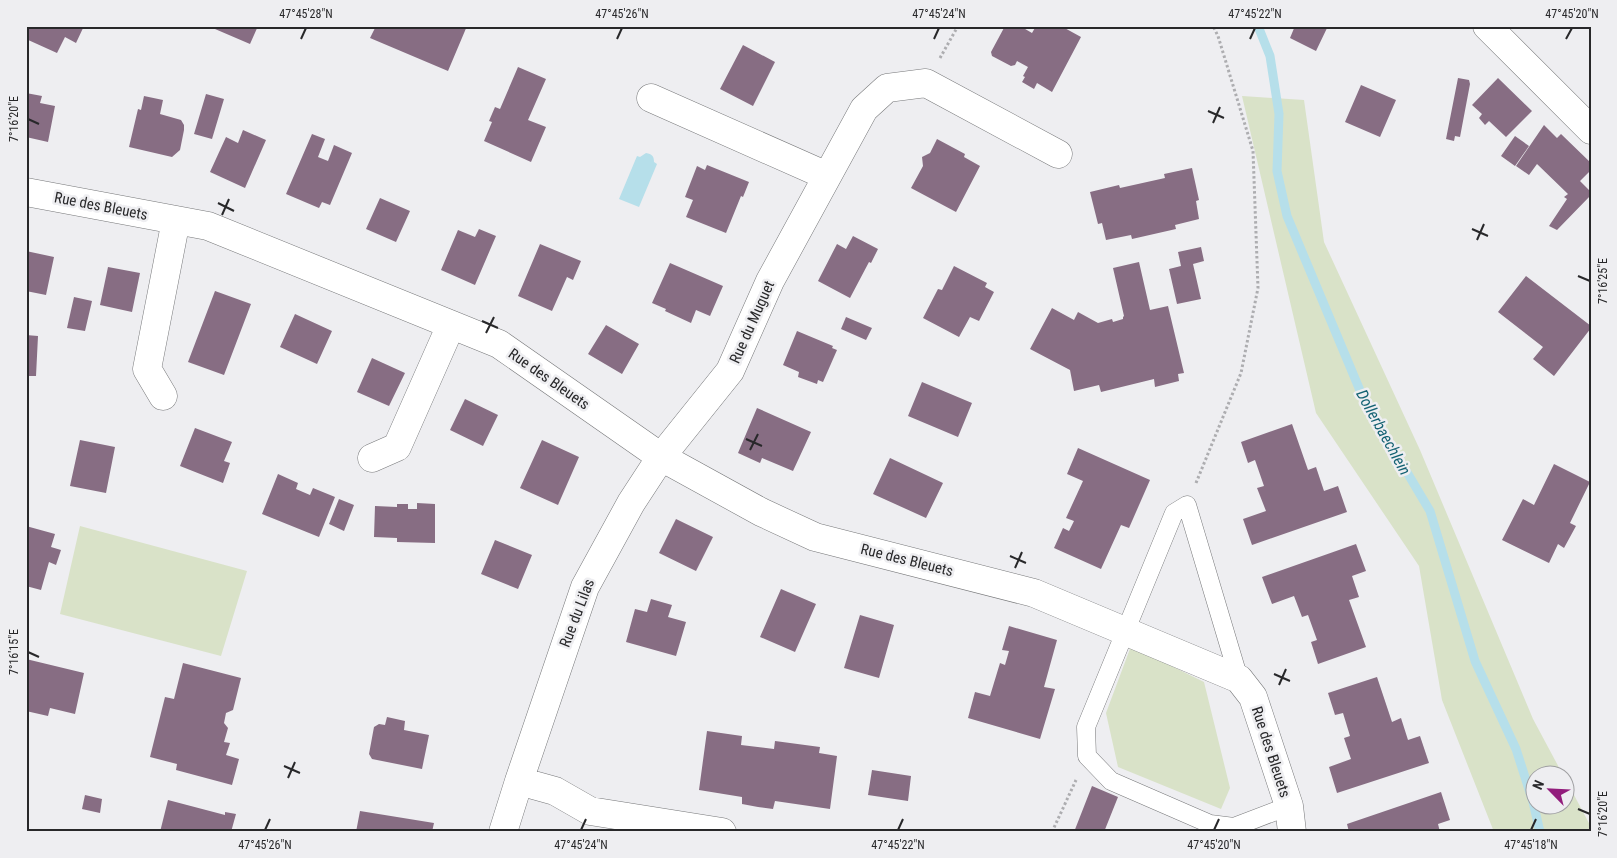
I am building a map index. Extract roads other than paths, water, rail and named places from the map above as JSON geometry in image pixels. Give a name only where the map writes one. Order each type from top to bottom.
[{"type":"street","points":[[1487,26],[1591,130]]},
{"type":"street","name":"Rue du Muguet","points":[[661,457],[730,371],[770,281],[864,109],[887,88],[926,83],[1058,154]]},
{"type":"street","points":[[651,98],[827,176]]},
{"type":"street","name":"Rue des Bleuets","points":[[26,192],[208,226],[499,344],[661,457],[761,512],[815,537],[1034,593],[1239,679],[1253,697],[1290,819]]},
{"type":"street","points":[[163,396],[147,369],[176,220]]},
{"type":"street","points":[[372,458],[397,447],[451,325]]},
{"type":"street","name":"Rue du Lilas","points":[[504,832],[518,781],[585,587],[631,503],[661,457]]},
{"type":"street","points":[[518,781],[555,791],[590,811],[722,832]]},
{"type":"lane","points":[[1239,679],[1188,505],[1174,513],[1086,727],[1087,756],[1111,781],[1210,824],[1234,827],[1290,819]]},
{"type":"water","points":[[646,153],[654,158],[654,162],[657,164],[639,207],[619,199],[637,156],[640,157]]},
{"type":"waterway","name":"Dollerbaechlein","points":[[1258,26],[1270,56],[1279,114],[1277,171],[1287,216],[1364,400],[1430,511],[1475,661],[1516,749],[1533,802],[1540,832]]}]
